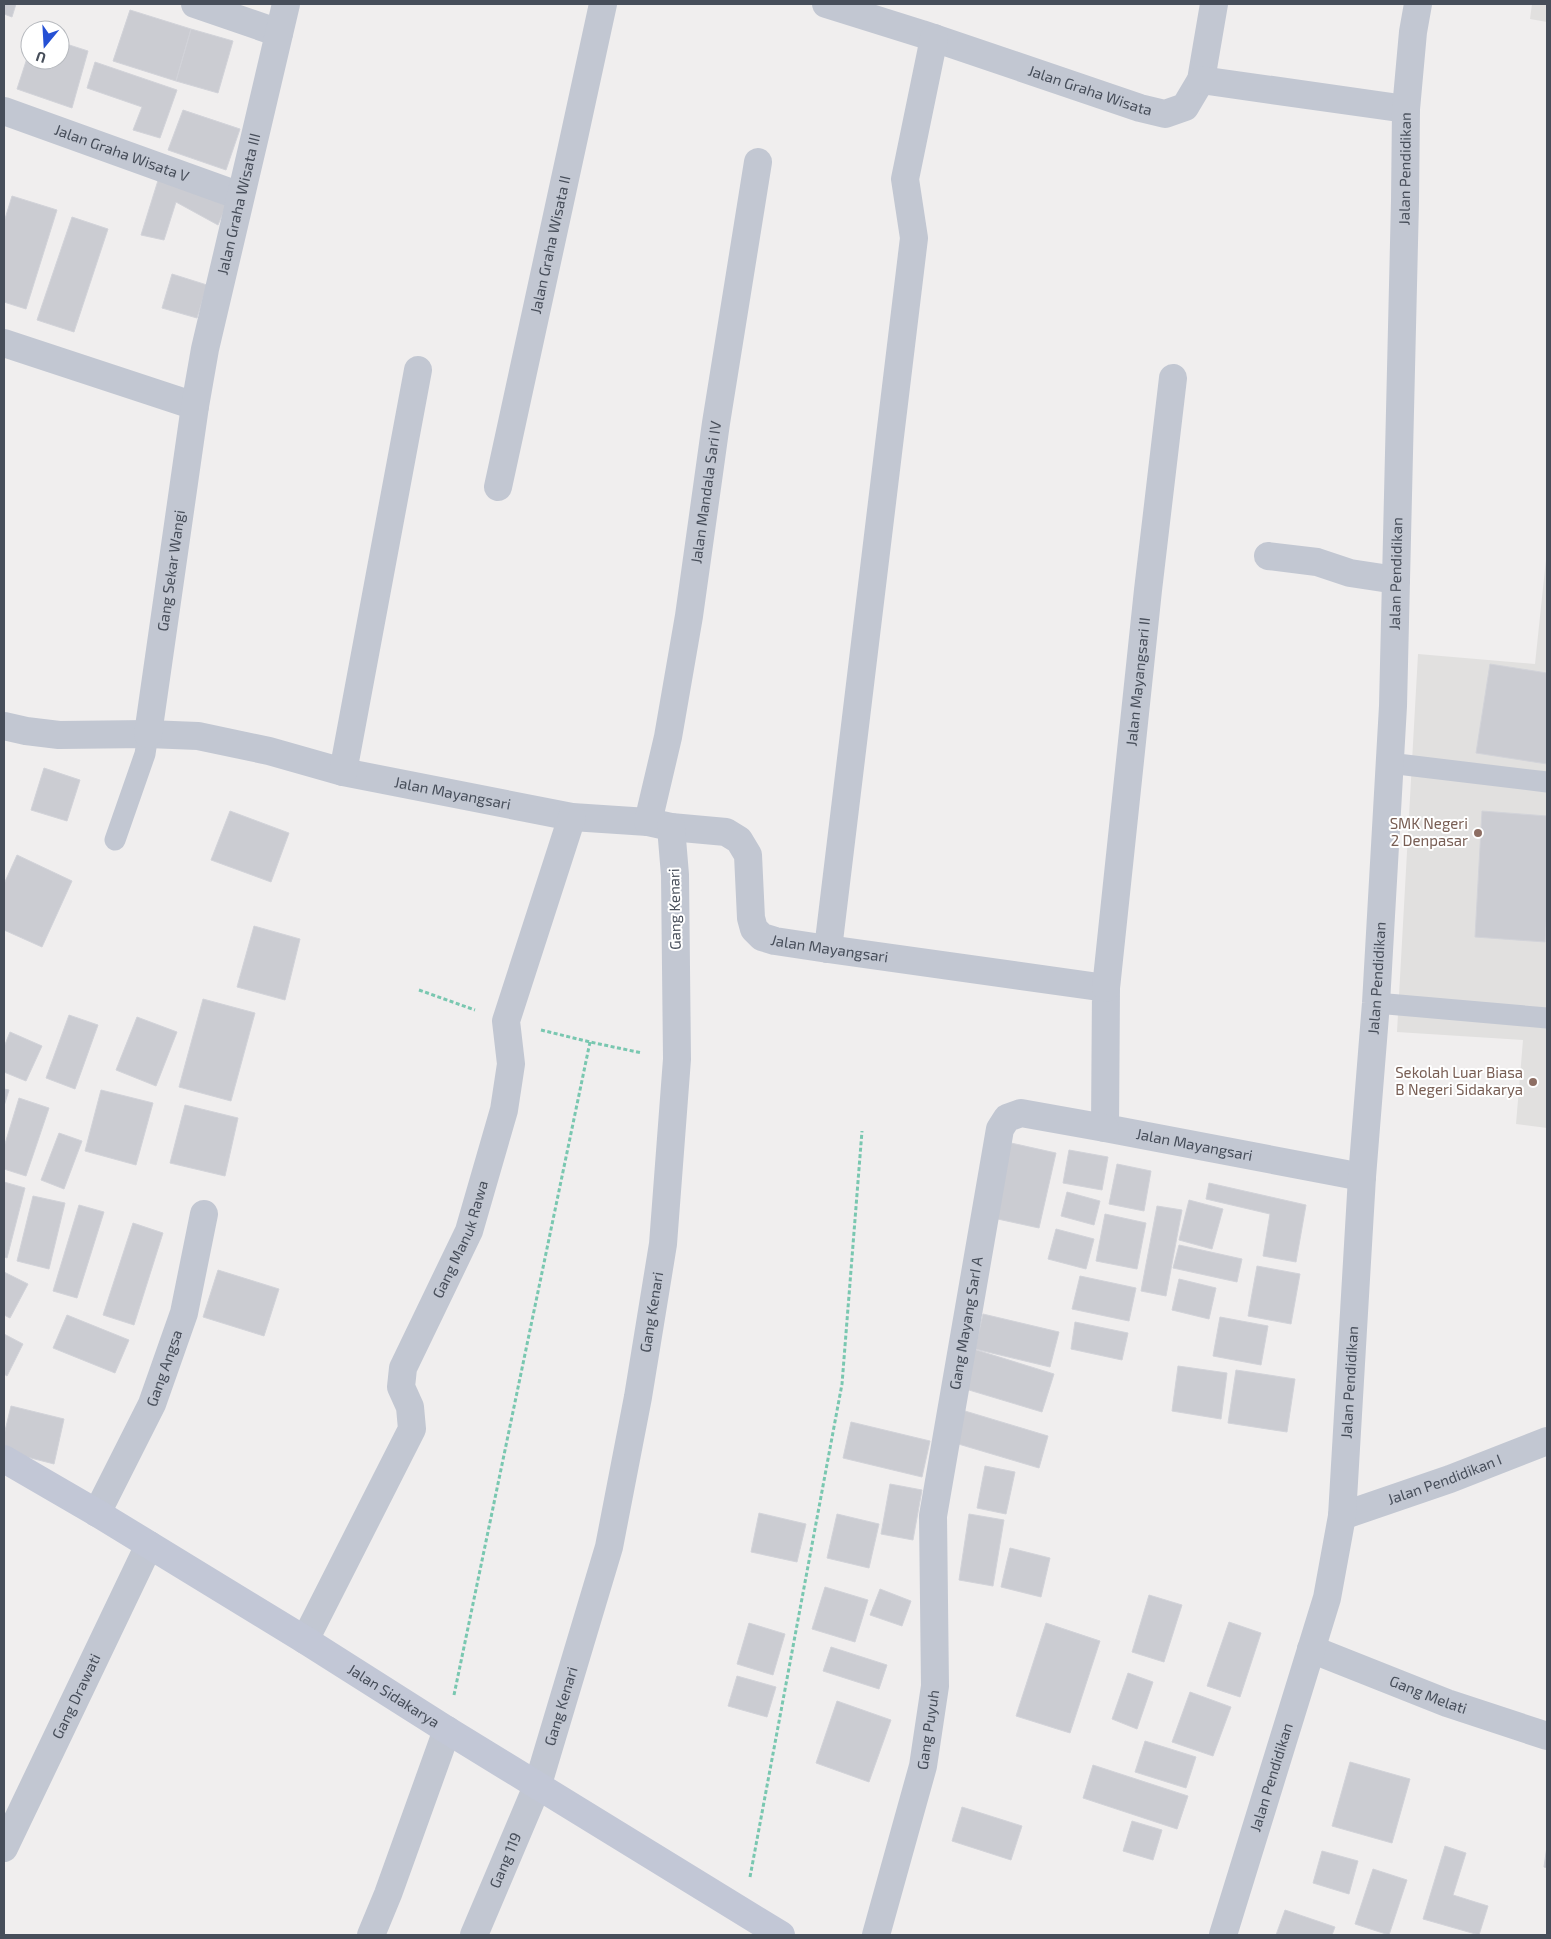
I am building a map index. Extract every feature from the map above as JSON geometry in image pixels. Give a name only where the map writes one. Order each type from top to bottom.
[{"type":"street","points":[[195,4],[279,33]]},
{"type":"street","name":"Jalan Graha Wisata III","points":[[195,406],[205,349],[286,4]]},
{"type":"street","name":"Jalan Graha Wisata II","points":[[498,487],[603,4]]},
{"type":"street","name":"Jalan Graha Wisata","points":[[826,4],[934,38],[1140,108],[1165,114],[1185,107],[1201,80]]},
{"type":"street","points":[[1214,4],[1201,80],[1406,110]]},
{"type":"street","name":"Jalan Pendidikan","points":[[1223,1935],[1327,1598],[1342,1516],[1362,1177],[1376,1003],[1393,706],[1406,110],[1413,32],[1418,4]]},
{"type":"street","points":[[828,949],[914,238],[905,179],[934,38]]},
{"type":"street","name":"Jalan Graha Wisata V","points":[[4,111],[240,196]]},
{"type":"street","name":"Jalan Mandala Sari IV","points":[[659,824],[668,737],[689,616],[716,423],[758,162]]},
{"type":"street","points":[[4,343],[195,406]]},
{"type":"street","points":[[343,772],[418,370]]},
{"type":"street","name":"Jalan Mayangsari II","points":[[1106,988],[1173,378]]},
{"type":"street","name":"Gang Sekar Wangi","points":[[148,734],[195,406]]},
{"type":"street","points":[[1268,556],[1316,562],[1350,573],[1396,580]]},
{"type":"street","name":"Jalan Mayangsari","points":[[4,726],[59,735],[148,734],[198,736],[269,751],[343,772],[572,817],[726,832],[740,840],[745,847],[748,856],[751,918],[754,930],[762,937],[775,941],[828,949],[1106,988]]},
{"type":"street","name":"Gang Manuk Rawa","points":[[305,1640],[412,1429],[410,1407],[401,1387],[403,1368],[469,1231],[504,1110],[511,1064],[506,1021],[572,817]]},
{"type":"street","name":"Gang Kenari","points":[[538,1784],[609,1548],[638,1397],[663,1244],[677,1060],[675,875],[659,824]]},
{"type":"street","points":[[1105,1128],[1106,988]]},
{"type":"street","name":"Jalan Mayangsari","points":[[1000,1129],[1007,1118],[1021,1113],[1362,1177]]},
{"type":"street","name":"Gang Mayang SarI A","points":[[933,1516],[1000,1129]]},
{"type":"street","name":"Gang Angsa","points":[[97,1513],[152,1404],[184,1313],[204,1214]]},
{"type":"street","name":"Jalan Pendidikan I","points":[[1342,1516],[1450,1479],[1547,1441]]},
{"type":"street","name":"Jalan Sidakarya","points":[[4,1460],[97,1513],[305,1640],[446,1730],[538,1784],[782,1935]]},
{"type":"street","name":"Gang Puyuh","points":[[876,1935],[923,1766],[936,1686],[933,1516]]},
{"type":"street","name":"Gang Drawati","points":[[4,1848],[149,1546]]},
{"type":"street","name":"Gang Melati","points":[[1312,1649],[1447,1703],[1547,1736]]},
{"type":"street","points":[[371,1935],[388,1894],[446,1730]]},
{"type":"street","name":"Gang 119","points":[[474,1935],[538,1784]]},
{"type":"lane","points":[[115,840],[145,754],[148,734]]},
{"type":"lane","points":[[1390,763],[1547,782]]},
{"type":"lane","points":[[1376,1003],[1547,1018]]},
{"type":"path","points":[[419,990],[506,1021],[590,1042],[677,1060]]},
{"type":"path","points":[[455,1688],[590,1042]]},
{"type":"path","points":[[744,1912],[842,1384],[862,1131]]},
{"type":"shaded area","points":[[1532,4],[1547,4],[1547,22],[1530,19]]},
{"type":"shaded area","name":"SMK Negeri 2 Denpasar","points":[[1547,550],[1547,1128],[1516,1124],[1523,1040],[1397,1032],[1418,654],[1535,664]]},
{"type":"building","points":[[4,4],[16,4],[12,17],[4,14]]},
{"type":"building","points":[[130,10],[191,29],[176,81],[113,61]]},
{"type":"building","points":[[191,29],[233,41],[218,93],[176,81]]},
{"type":"building","points":[[70,45],[88,51],[72,108],[17,89],[23,70],[70,70]]},
{"type":"building","points":[[95,62],[177,90],[160,138],[133,130],[142,107],[87,88]]},
{"type":"building","points":[[183,110],[240,129],[226,170],[168,150]]},
{"type":"building","points":[[160,174],[228,201],[218,225],[176,202],[164,240],[141,235]]},
{"type":"building","points":[[12,196],[57,210],[26,309],[4,302],[4,222]]},
{"type":"building","points":[[72,217],[108,229],[74,332],[37,320]]},
{"type":"building","points":[[172,274],[207,285],[197,318],[162,308]]},
{"type":"building","points":[[1490,664],[1547,673],[1547,764],[1476,753]]},
{"type":"building","points":[[44,768],[80,780],[67,821],[31,810]]},
{"type":"building","points":[[230,811],[289,833],[271,882],[211,860]]},
{"type":"building","points":[[1482,811],[1547,816],[1545,942],[1475,937]]},
{"type":"building","points":[[17,855],[72,881],[42,947],[4,930],[4,884]]},
{"type":"building","points":[[254,926],[300,939],[285,1000],[237,987]]},
{"type":"building","points":[[203,999],[255,1013],[231,1101],[179,1087]]},
{"type":"building","points":[[69,1015],[98,1025],[75,1089],[46,1078]]},
{"type":"building","points":[[137,1017],[177,1032],[156,1086],[116,1070]]},
{"type":"building","points":[[10,1032],[42,1046],[26,1081],[4,1072],[4,1047]]},
{"type":"building","points":[[4,1089],[9,1090],[4,1106]]},
{"type":"building","points":[[101,1090],[153,1103],[136,1165],[85,1151]]},
{"type":"building","points":[[19,1098],[49,1108],[26,1176],[4,1169],[4,1147]]},
{"type":"building","points":[[185,1105],[238,1118],[225,1176],[170,1163]]},
{"type":"building","points":[[59,1133],[82,1141],[64,1189],[41,1180]]},
{"type":"building","points":[[1011,1143],[1056,1153],[1039,1228],[993,1218]]},
{"type":"building","points":[[1069,1150],[1108,1157],[1102,1190],[1063,1183]]},
{"type":"building","points":[[1117,1164],[1151,1171],[1144,1211],[1109,1204]]},
{"type":"building","points":[[4,1182],[25,1188],[7,1258],[4,1257]]},
{"type":"building","points":[[1209,1183],[1306,1205],[1296,1262],[1263,1256],[1270,1214],[1206,1199]]},
{"type":"building","points":[[1067,1192],[1100,1201],[1094,1225],[1061,1216]]},
{"type":"building","points":[[33,1196],[65,1203],[49,1269],[17,1261]]},
{"type":"building","points":[[1189,1200],[1223,1209],[1212,1249],[1179,1240]]},
{"type":"building","points":[[79,1205],[104,1212],[77,1298],[53,1291]]},
{"type":"building","points":[[1157,1206],[1182,1210],[1166,1296],[1141,1291]]},
{"type":"building","points":[[1105,1214],[1146,1223],[1137,1269],[1096,1261]]},
{"type":"building","points":[[133,1223],[163,1233],[134,1325],[103,1315]]},
{"type":"building","points":[[1056,1229],[1094,1239],[1086,1269],[1048,1259]]},
{"type":"building","points":[[1179,1245],[1242,1259],[1237,1282],[1173,1268]]},
{"type":"building","points":[[1257,1266],[1300,1274],[1291,1324],[1248,1316]]},
{"type":"building","points":[[218,1270],[279,1289],[264,1336],[203,1317]]},
{"type":"building","points":[[4,1272],[28,1284],[10,1318],[4,1315]]},
{"type":"building","points":[[1080,1276],[1136,1288],[1129,1321],[1072,1309]]},
{"type":"building","points":[[1179,1279],[1216,1288],[1209,1319],[1172,1310]]},
{"type":"building","points":[[983,1314],[1059,1332],[1050,1367],[975,1349]]},
{"type":"building","points":[[67,1315],[129,1340],[115,1373],[53,1348]]},
{"type":"building","points":[[1220,1317],[1268,1326],[1261,1365],[1213,1356]]},
{"type":"building","points":[[1075,1322],[1128,1333],[1122,1360],[1071,1349]]},
{"type":"building","points":[[4,1334],[23,1344],[7,1376],[4,1374]]},
{"type":"building","points":[[970,1348],[1054,1374],[1042,1412],[959,1387]]},
{"type":"building","points":[[1178,1366],[1227,1373],[1221,1419],[1172,1411]]},
{"type":"building","points":[[1236,1370],[1295,1379],[1287,1432],[1228,1423]]},
{"type":"building","points":[[11,1406],[64,1419],[54,1464],[4,1451],[4,1435]]},
{"type":"building","points":[[965,1411],[1048,1436],[1039,1468],[955,1443]]},
{"type":"building","points":[[851,1422],[930,1441],[922,1477],[843,1458]]},
{"type":"building","points":[[985,1466],[1015,1472],[1006,1514],[977,1508]]},
{"type":"building","points":[[890,1484],[922,1490],[913,1540],[881,1534]]},
{"type":"building","points":[[759,1513],[806,1524],[797,1562],[751,1552]]},
{"type":"building","points":[[837,1514],[879,1524],[869,1568],[827,1558]]},
{"type":"building","points":[[969,1514],[1004,1520],[993,1586],[959,1580]]},
{"type":"building","points":[[1010,1548],[1050,1558],[1041,1597],[1001,1587]]},
{"type":"building","points":[[825,1587],[868,1600],[855,1642],[812,1629]]},
{"type":"building","points":[[880,1589],[911,1601],[902,1626],[870,1615]]},
{"type":"building","points":[[1149,1595],[1182,1605],[1164,1662],[1132,1652]]},
{"type":"building","points":[[1229,1622],[1261,1633],[1240,1697],[1207,1686]]},
{"type":"building","points":[[749,1623],[785,1634],[773,1675],[737,1664]]},
{"type":"building","points":[[1046,1623],[1100,1641],[1070,1733],[1016,1716]]},
{"type":"building","points":[[831,1647],[887,1665],[879,1689],[823,1671]]},
{"type":"building","points":[[1128,1673],[1153,1682],[1137,1729],[1112,1719]]},
{"type":"building","points":[[737,1676],[776,1687],[767,1717],[728,1706]]},
{"type":"building","points":[[1190,1692],[1231,1707],[1213,1756],[1172,1742]]},
{"type":"building","points":[[837,1701],[891,1720],[869,1782],[816,1763]]},
{"type":"building","points":[[1145,1741],[1196,1757],[1186,1788],[1135,1772]]},
{"type":"building","points":[[1350,1762],[1410,1779],[1392,1843],[1332,1826]]},
{"type":"building","points":[[1093,1765],[1188,1796],[1177,1829],[1083,1798]]},
{"type":"building","points":[[962,1807],[1022,1826],[1011,1860],[952,1841]]},
{"type":"building","points":[[1132,1821],[1162,1830],[1153,1860],[1123,1851]]},
{"type":"building","points":[[1445,1846],[1466,1853],[1453,1895],[1488,1906],[1479,1935],[1423,1919]]},
{"type":"building","points":[[1547,1846],[1547,1868],[1544,1867]]},
{"type":"building","points":[[1322,1851],[1358,1861],[1349,1894],[1313,1883]]},
{"type":"building","points":[[1373,1869],[1407,1880],[1389,1935],[1355,1924]]},
{"type":"building","points":[[1285,1910],[1335,1927],[1332,1935],[1276,1935]]},
{"type":"place","name":"SMK Negeri 2 Denpasar","points":[[1478,833]]},
{"type":"place","name":"Sekolah Luar Biasa B Negeri Sidakarya","points":[[1533,1082]]}]
